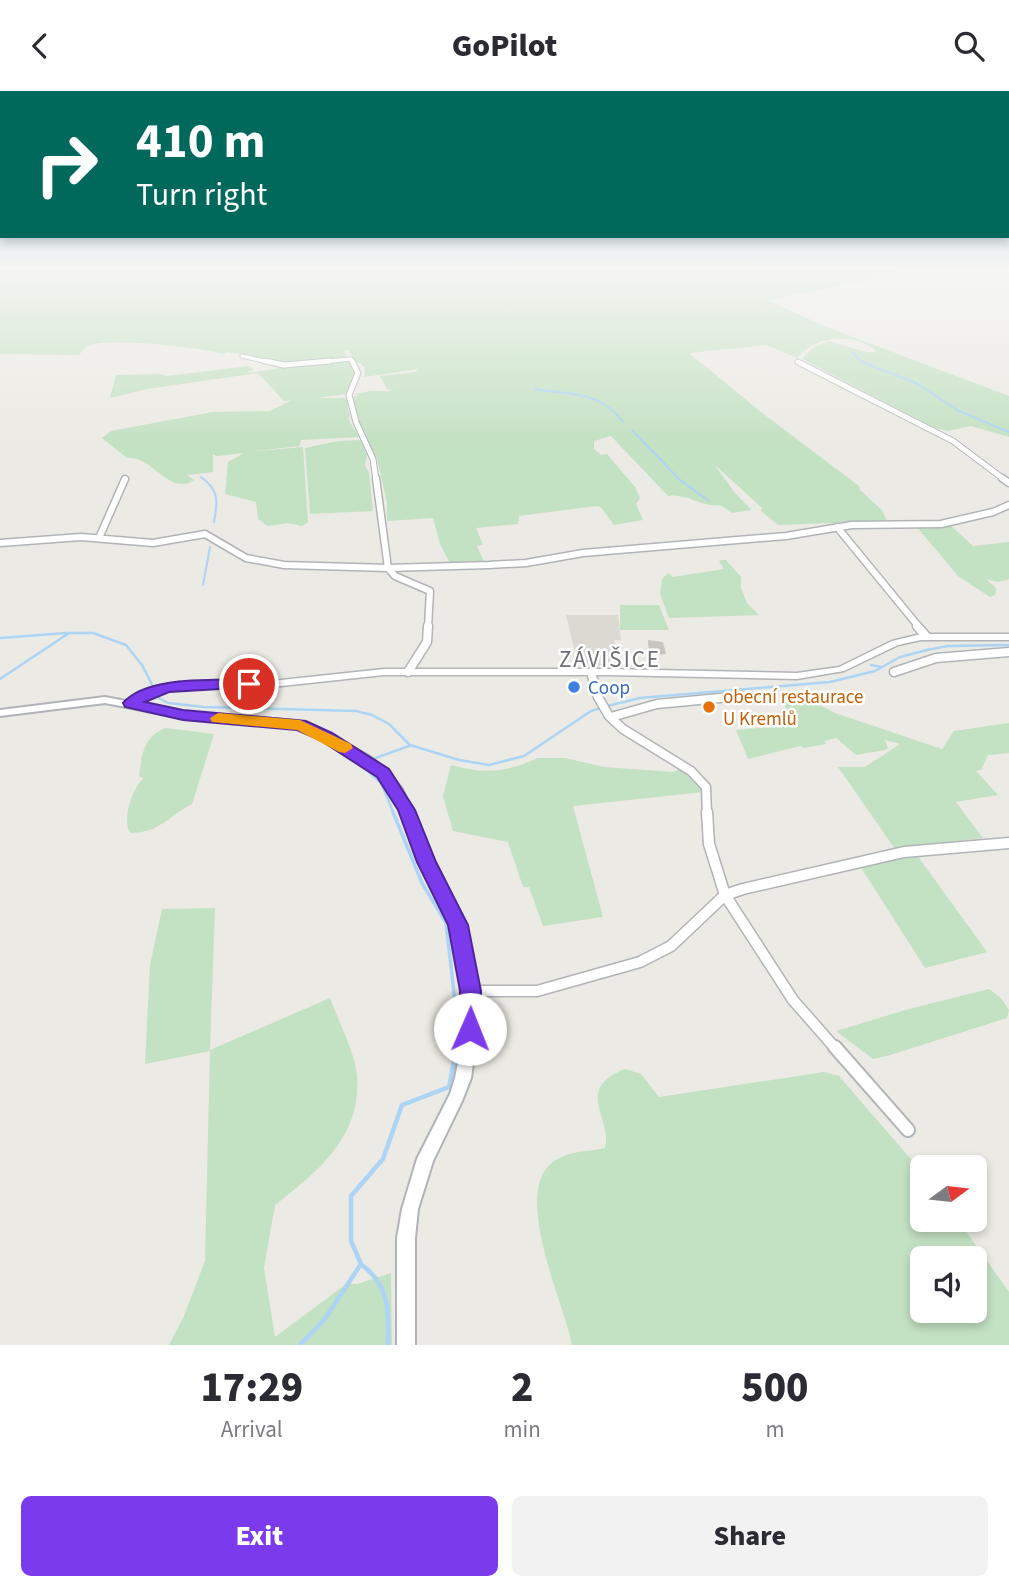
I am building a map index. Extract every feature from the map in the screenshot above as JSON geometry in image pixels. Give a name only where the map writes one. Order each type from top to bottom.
[{"type":"main road","points":[[0,713],[97,700],[131,703],[183,715],[300,725],[368,762],[387,777],[398,794],[432,875],[451,907],[462,938],[471,991],[469,1042],[463,1078],[457,1096],[425,1159],[410,1209],[406,1238],[406,1345]]},
{"type":"street","points":[[242,356],[284,365],[353,360],[358,373],[349,395],[356,422],[373,459],[388,568],[395,576],[429,591],[427,642],[408,672]]},
{"type":"street","points":[[798,362],[953,441],[1009,483]]},
{"type":"street","points":[[99,538],[125,479]]},
{"type":"street","points":[[0,543],[43,538],[99,538],[146,543],[205,534],[246,558],[284,565],[388,568],[526,563],[583,553],[786,535],[837,527],[941,524],[993,512],[1009,505]]},
{"type":"street","points":[[837,527],[926,636]]},
{"type":"street","points":[[131,703],[143,695],[164,688],[281,683],[355,674],[591,672],[797,676],[841,669],[895,643],[926,636],[1009,638]]},
{"type":"street","points":[[894,672],[909,664],[937,656],[1009,652]]},
{"type":"street","points":[[591,672],[598,700],[609,715],[635,740],[684,766],[706,787],[709,844],[725,895],[793,1000],[908,1130]]},
{"type":"street","points":[[609,715],[657,705],[741,696]]},
{"type":"street","points":[[471,991],[537,991],[640,962],[671,946],[725,895],[904,852],[1009,843]]},
{"type":"shaded area","points":[[566,615],[618,615],[621,640],[614,640],[619,666],[578,665]]},
{"type":"green space","points":[[0,328],[828,328],[1009,396],[1009,437],[971,426],[948,431],[935,428],[802,359],[815,346],[829,341],[866,352],[877,352],[859,341],[836,339],[825,341],[805,350],[797,358],[766,345],[689,353],[761,412],[859,486],[882,510],[887,521],[778,525],[714,464],[735,493],[752,510],[732,513],[720,505],[668,496],[611,436],[594,441],[594,449],[601,455],[607,454],[635,487],[640,498],[636,504],[643,520],[614,525],[601,507],[596,506],[519,516],[518,524],[476,528],[483,545],[477,546],[485,564],[450,563],[440,544],[433,518],[387,521],[387,503],[377,458],[359,426],[353,397],[360,395],[352,395],[370,391],[394,391],[387,389],[380,376],[416,372],[418,369],[364,377],[365,368],[357,363],[348,350],[344,351],[348,357],[336,360],[348,361],[355,374],[346,394],[316,398],[346,398],[350,416],[348,419],[359,437],[301,440],[300,446],[248,452],[303,447],[308,522],[302,526],[288,523],[268,526],[258,519],[256,502],[225,494],[228,462],[244,453],[217,456],[213,454],[213,472],[187,475],[194,480],[185,484],[169,479],[136,458],[127,458],[102,438],[111,431],[213,412],[270,411],[292,400],[284,401],[258,373],[147,389],[110,398],[116,375],[167,376],[249,366],[254,370],[248,371],[249,373],[296,365],[228,352],[222,354],[176,346],[116,342],[90,345],[78,355],[0,354]]},
{"type":"green space","points":[[360,440],[367,455],[365,466],[369,472],[373,511],[310,514],[305,448],[338,441]]},
{"type":"green space","points":[[949,524],[973,546],[1009,542],[1009,579],[998,582],[986,579],[996,588],[995,595],[990,597],[958,576],[916,526]]},
{"type":"green space","points":[[726,560],[741,577],[741,588],[747,603],[759,615],[669,618],[660,594],[662,579],[668,573],[673,577],[724,569],[719,562]]},
{"type":"green space","points":[[620,605],[659,605],[669,630],[620,630]]},
{"type":"green space","points":[[801,695],[835,713],[942,749],[954,731],[1009,723],[1009,753],[988,755],[981,770],[976,771],[998,795],[956,802],[983,838],[895,849],[838,767],[865,767],[900,744],[885,740],[888,748],[885,750],[856,755],[836,738],[824,741],[826,744],[804,748],[800,746],[748,759],[736,730],[793,725],[782,699]]},
{"type":"green space","points":[[166,728],[214,734],[192,804],[156,827],[130,833],[128,812],[136,789],[144,778],[139,777],[145,747],[152,736]]},
{"type":"green space","points":[[538,758],[565,758],[604,767],[673,772],[682,768],[703,792],[573,806],[603,917],[543,926],[529,887],[523,887],[508,842],[453,831],[443,796],[451,765],[495,771]]},
{"type":"green space","points":[[917,855],[987,952],[925,968],[860,866]]},
{"type":"green space","points":[[215,908],[210,1050],[330,998],[356,1066],[357,1097],[345,1134],[322,1165],[275,1205],[264,1268],[275,1337],[346,1284],[357,1284],[391,1273],[392,1345],[169,1345],[184,1316],[205,1261],[210,1051],[145,1064],[150,965],[162,909]]},
{"type":"green space","points":[[989,989],[1001,998],[1009,1010],[1007,1018],[887,1056],[873,1059],[836,1031],[909,1009]]},
{"type":"green space","points":[[625,1069],[641,1074],[659,1097],[824,1072],[839,1076],[910,1158],[910,1232],[966,1232],[976,1246],[910,1246],[910,1323],[987,1323],[987,1261],[1009,1292],[1009,1345],[572,1345],[544,1249],[537,1197],[542,1176],[554,1161],[573,1153],[605,1148],[606,1137],[598,1095],[601,1086],[610,1077]]},
{"type":"building","points":[[648,640],[663,642],[666,654],[649,656]]},
{"type":"waterway","points":[[853,353],[862,362],[916,383],[957,410],[1009,432]]},
{"type":"waterway","points":[[535,389],[595,400],[614,412],[623,422]]},
{"type":"waterway","points":[[633,431],[679,479],[709,501]]},
{"type":"waterway","points":[[201,477],[216,497],[214,522]]},
{"type":"waterway","points":[[203,585],[210,547]]},
{"type":"waterway","points":[[0,638],[66,633]]},
{"type":"waterway","points":[[0,679],[69,633],[93,633],[126,645],[142,665],[159,698],[168,703],[204,707],[356,711],[372,715],[389,724],[410,745],[459,760],[489,765],[524,756],[591,711],[601,708]]},
{"type":"waterway","points":[[607,706],[640,698],[830,682],[875,671],[900,657],[927,650],[948,646],[1009,645]]},
{"type":"waterway","points":[[871,665],[881,667]]},
{"type":"waterway","points":[[370,760],[409,746]]},
{"type":"waterway","points":[[364,763],[361,765],[381,783],[394,814]]},
{"type":"waterway","points":[[393,812],[422,883],[446,923],[459,1036],[456,1049]]},
{"type":"waterway","points":[[300,1345],[324,1320],[361,1264],[351,1241],[351,1196],[383,1159],[402,1105],[449,1087],[457,1047]]},
{"type":"waterway","points":[[362,1265],[383,1291],[388,1311],[388,1345]]},
{"type":"slow traffic","points":[[218,718],[278,721],[300,725],[345,748]]},
{"type":"place","name":"Coop","points":[[574,687]]},
{"type":"place","name":"obecní restaurace U Kremlů","points":[[709,707]]},
{"type":"district","name":"ZÁVIŠICE","points":[[610,659]]},
{"type":"route","points":[[249,684],[168,687],[148,693],[131,703],[183,715],[278,721],[300,725],[366,760],[383,773],[396,789],[407,810],[426,862],[458,925],[471,991],[470,1029]]}]
